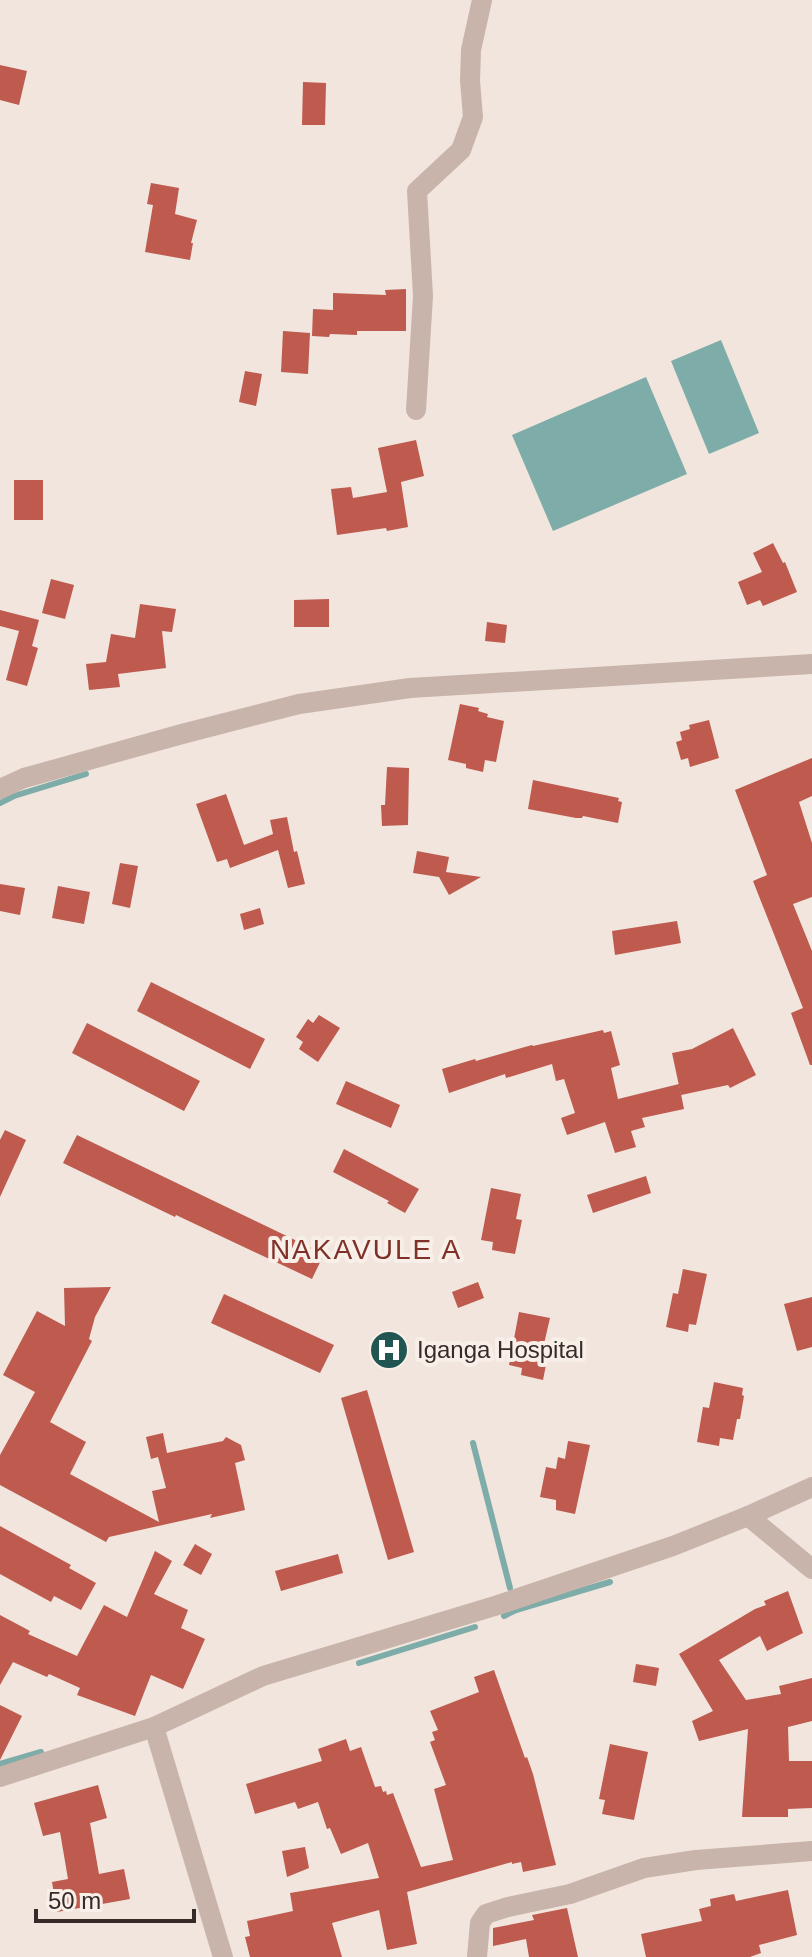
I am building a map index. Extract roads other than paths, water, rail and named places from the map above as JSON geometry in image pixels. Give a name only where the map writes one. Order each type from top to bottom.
[{"type":"street","points":[[416,410],[423,296],[417,191],[461,150],[473,117],[471,50],[482,0]]},
{"type":"street","points":[[0,789],[24,778],[299,704],[410,688],[812,664]]},
{"type":"street","points":[[0,1777],[154,1727],[263,1676],[513,1600],[673,1546],[812,1487]]},
{"type":"street","points":[[748,1516],[812,1569]]},
{"type":"street","points":[[154,1727],[223,1957]]},
{"type":"street","points":[[477,1957],[480,1923],[486,1914],[508,1907],[570,1894],[644,1868],[696,1860],[812,1851]]},
{"type":"water","points":[[721,340],[759,433],[709,454],[671,361]]},
{"type":"water","points":[[646,377],[687,474],[553,531],[512,435]]},
{"type":"waterway","points":[[0,803],[86,774]]},
{"type":"waterway","points":[[473,1443],[510,1588]]},
{"type":"waterway","points":[[504,1616],[610,1582]]},
{"type":"waterway","points":[[359,1663],[475,1627]]},
{"type":"waterway","points":[[0,1764],[41,1752]]},
{"type":"place","name":"Iganga Hospital","points":[[389,1350]]},
{"type":"district","name":"NAKAVULE A","points":[[366,1249]]}]
